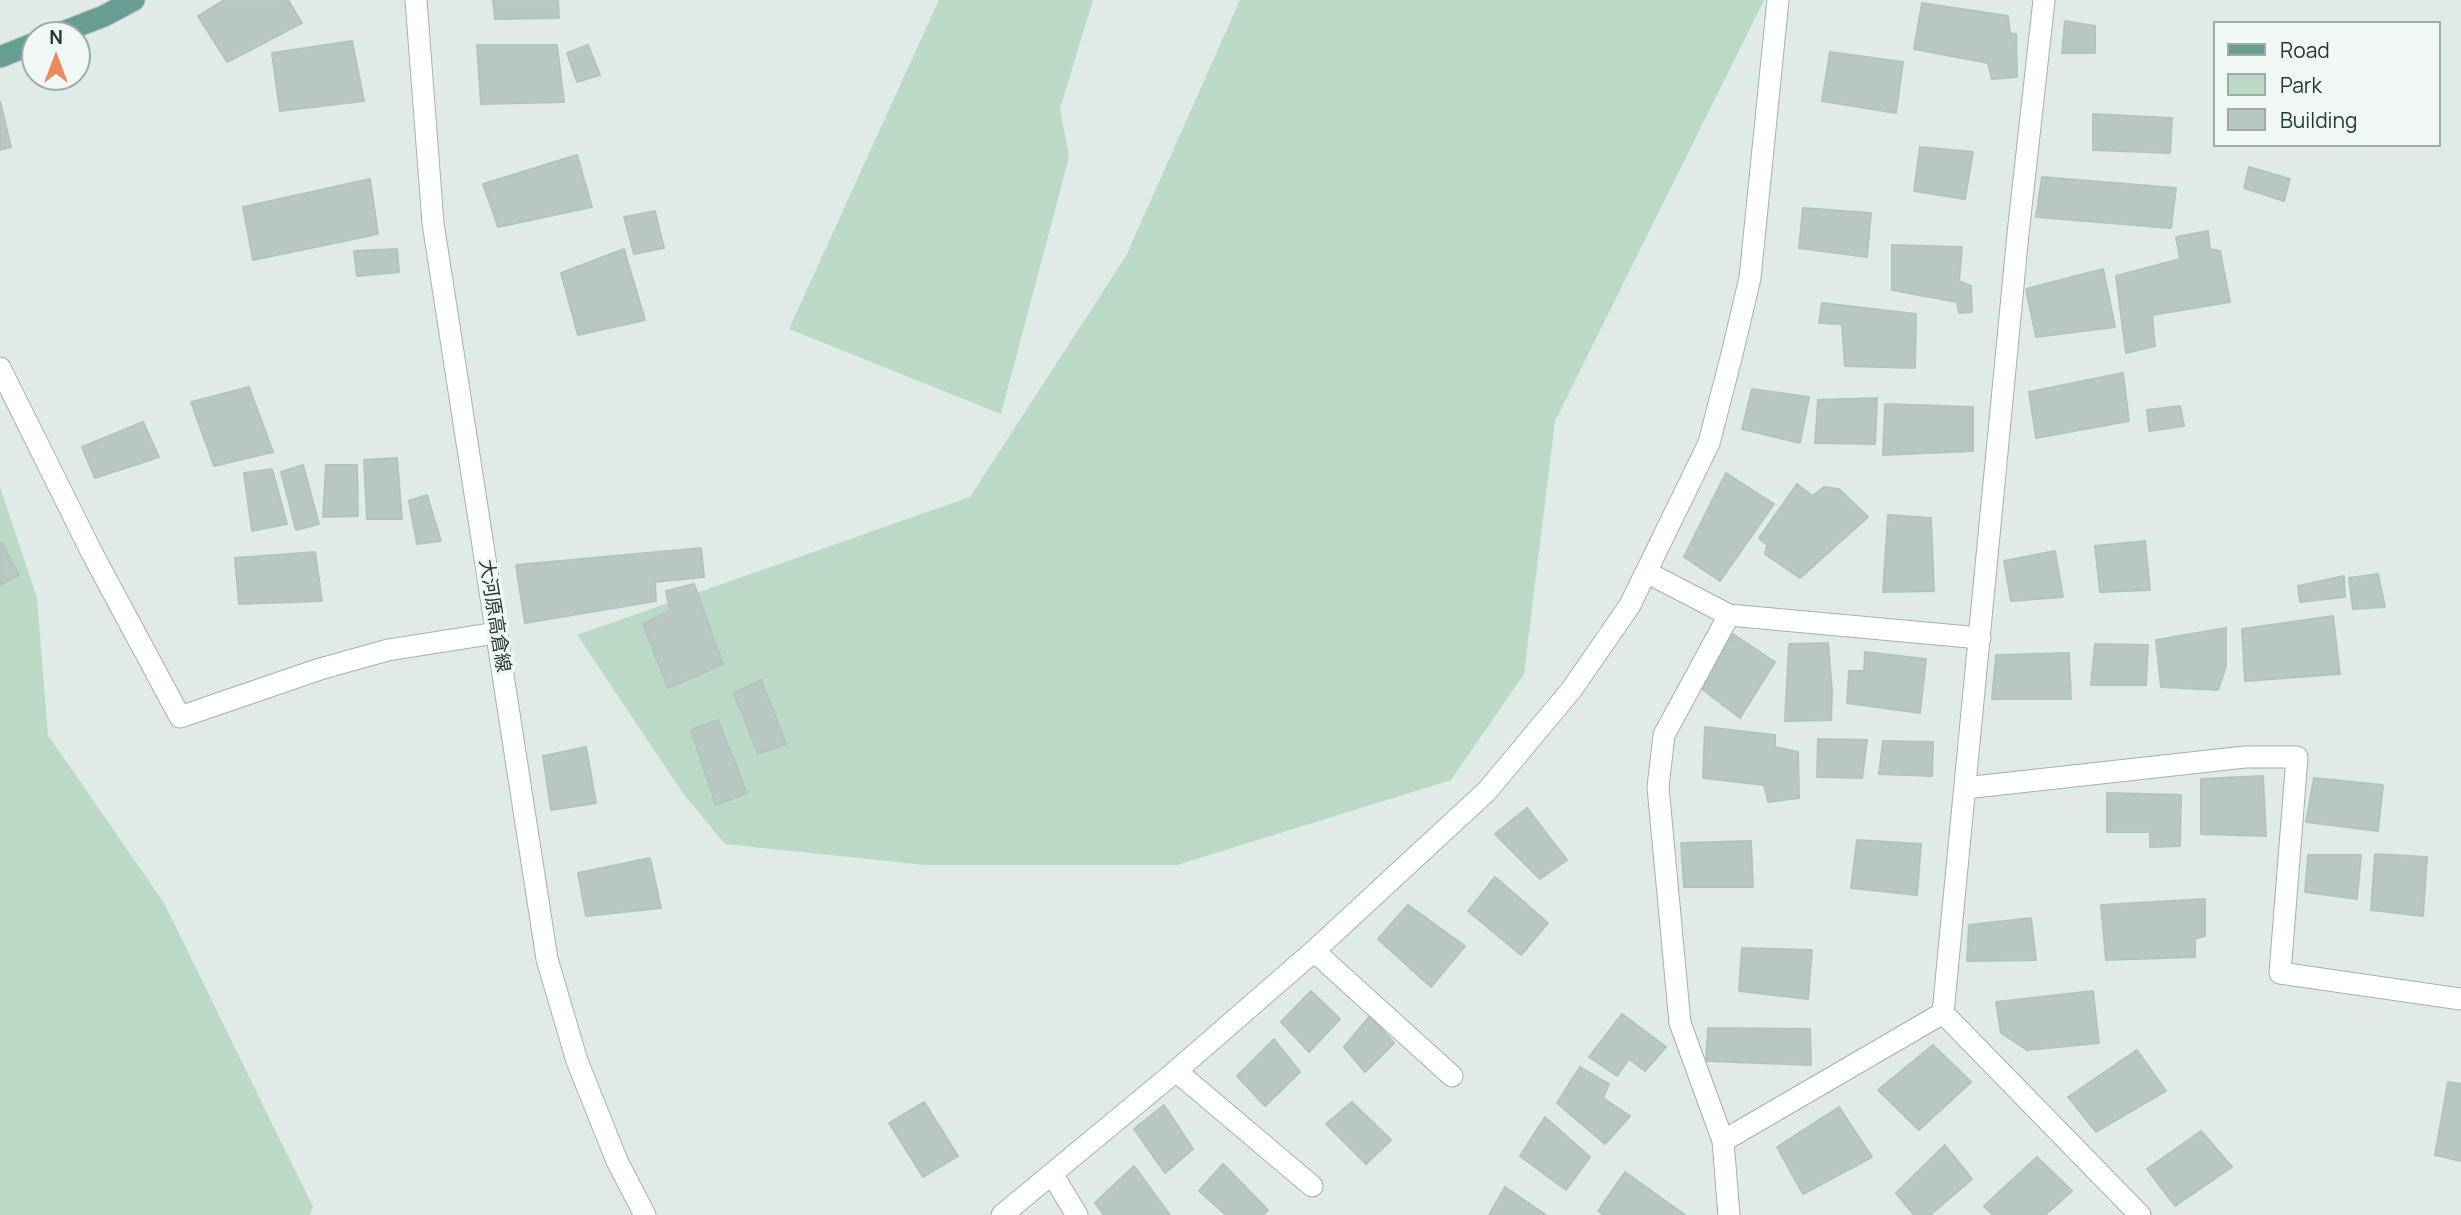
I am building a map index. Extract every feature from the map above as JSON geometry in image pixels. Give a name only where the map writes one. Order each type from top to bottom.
[{"type":"main road","points":[[79,21],[101,8],[134,0]]},
{"type":"main road","points":[[0,57],[21,49]]},
{"type":"street","name":"大河原高倉線","points":[[416,0],[433,223],[547,959],[577,1061],[617,1161],[645,1215]]},
{"type":"street","points":[[1002,1215],[1176,1071],[1314,951],[1487,791],[1572,690],[1630,605],[1648,573],[1709,443],[1750,278],[1778,0]]},
{"type":"street","points":[[2044,0],[2018,234],[1943,1013],[2140,1215]]},
{"type":"street","points":[[0,368],[92,553],[180,717],[320,669],[388,650],[496,634]]},
{"type":"street","points":[[1648,573],[1729,615],[1980,638]]},
{"type":"street","points":[[1729,615],[1664,735],[1658,787],[1680,1023],[1723,1141],[1729,1215]]},
{"type":"street","points":[[1965,788],[2245,757],[2297,757],[2280,973],[2461,999]]},
{"type":"street","points":[[1314,951],[1452,1076]]},
{"type":"street","points":[[1723,1141],[1943,1013]]},
{"type":"street","points":[[1176,1071],[1312,1186]]},
{"type":"street","points":[[1052,1174],[1077,1215]]},
{"type":"green space","points":[[939,0],[1093,0],[1060,109],[1069,157],[1001,414],[789,329]]},
{"type":"green space","points":[[1240,0],[1764,0],[1555,421],[1524,674],[1451,780],[1177,865],[925,865],[725,844],[682,792],[577,635],[970,497],[1126,256]]},
{"type":"green space","points":[[0,487],[37,598],[48,735],[164,903],[313,1207],[310,1215],[0,1215]]},
{"type":"building","points":[[224,0],[288,0],[302,23],[227,62],[198,16]]},
{"type":"building","points":[[493,0],[558,0],[559,18],[495,19]]},
{"type":"building","points":[[1922,3],[2008,16],[2010,33],[2016,34],[2017,77],[1992,79],[1988,63],[1914,49]]},
{"type":"building","points":[[2065,21],[2095,26],[2095,53],[2062,53]]},
{"type":"building","points":[[352,41],[364,101],[280,111],[272,53]]},
{"type":"building","points":[[477,45],[557,45],[564,102],[481,104]]},
{"type":"building","points":[[588,45],[600,75],[577,82],[567,53]]},
{"type":"building","points":[[1830,52],[1903,62],[1896,113],[1822,101]]},
{"type":"building","points":[[0,101],[11,147],[0,150]]},
{"type":"building","points":[[2093,114],[2172,118],[2170,153],[2093,150]]},
{"type":"building","points":[[1920,147],[1973,152],[1965,199],[1914,191]]},
{"type":"building","points":[[577,155],[592,207],[498,227],[483,184]]},
{"type":"building","points":[[2249,167],[2290,179],[2284,201],[2244,188]]},
{"type":"building","points":[[2042,177],[2176,188],[2171,228],[2036,217]]},
{"type":"building","points":[[370,179],[378,234],[253,260],[243,207]]},
{"type":"building","points":[[1803,208],[1871,213],[1867,257],[1799,248]]},
{"type":"building","points":[[655,211],[664,248],[634,254],[624,217]]},
{"type":"building","points":[[2208,231],[2210,249],[2220,251],[2230,302],[2152,315],[2155,346],[2126,353],[2116,276],[2180,259],[2176,237]]},
{"type":"building","points":[[1892,245],[1962,247],[1959,281],[1971,286],[1972,312],[1959,313],[1957,302],[1892,290]]},
{"type":"building","points":[[397,249],[399,272],[357,276],[354,251]]},
{"type":"building","points":[[624,249],[645,320],[578,335],[561,273]]},
{"type":"building","points":[[2103,269],[2115,327],[2036,337],[2026,289]]},
{"type":"building","points":[[1822,303],[1916,314],[1915,368],[1845,366],[1842,324],[1819,323]]},
{"type":"building","points":[[2123,373],[2129,421],[2036,438],[2029,392]]},
{"type":"building","points":[[249,387],[273,452],[214,466],[191,402]]},
{"type":"building","points":[[1752,389],[1809,397],[1800,443],[1742,429]]},
{"type":"building","points":[[1877,398],[1875,444],[1815,443],[1818,400]]},
{"type":"building","points":[[1885,404],[1973,407],[1973,451],[1883,455]]},
{"type":"building","points":[[2180,406],[2184,426],[2149,431],[2147,410]]},
{"type":"building","points":[[143,422],[159,457],[95,478],[82,447]]},
{"type":"building","points":[[397,458],[402,519],[367,519],[364,460]]},
{"type":"building","points":[[303,465],[319,524],[296,530],[281,472]]},
{"type":"building","points":[[326,465],[357,465],[358,516],[323,517]]},
{"type":"building","points":[[272,469],[287,524],[252,531],[244,473]]},
{"type":"building","points":[[1726,473],[1774,504],[1720,581],[1684,557]]},
{"type":"building","points":[[1797,484],[1812,496],[1824,487],[1839,489],[1868,517],[1800,578],[1765,554],[1767,545],[1759,538]]},
{"type":"building","points":[[427,495],[441,541],[417,544],[409,501]]},
{"type":"building","points":[[1888,515],[1931,518],[1934,591],[1883,592]]},
{"type":"building","points":[[2145,541],[2150,590],[2100,592],[2095,546]]},
{"type":"building","points":[[2,543],[19,575],[0,585],[0,544]]},
{"type":"building","points":[[701,548],[704,577],[655,582],[656,601],[525,623],[516,565]]},
{"type":"building","points":[[2055,551],[2063,597],[2011,601],[2004,561]]},
{"type":"building","points":[[315,552],[322,601],[239,604],[235,558]]},
{"type":"building","points":[[2378,574],[2385,607],[2353,609],[2349,578]]},
{"type":"building","points":[[2344,576],[2345,597],[2300,602],[2298,586]]},
{"type":"building","points":[[694,584],[723,664],[668,688],[643,624],[670,611],[666,591]]},
{"type":"building","points":[[2333,616],[2340,674],[2245,681],[2242,629]]},
{"type":"building","points":[[2226,628],[2226,666],[2218,690],[2161,687],[2156,640]]},
{"type":"building","points":[[1733,634],[1775,662],[1740,718],[1698,686]]},
{"type":"building","points":[[1828,643],[1832,691],[1831,720],[1785,721],[1789,644]]},
{"type":"building","points":[[2095,644],[2148,645],[2146,685],[2091,685]]},
{"type":"building","points":[[1865,652],[1926,659],[1920,713],[1847,703],[1849,671],[1864,671]]},
{"type":"building","points":[[2069,653],[2071,699],[1992,699],[1996,655]]},
{"type":"building","points":[[761,680],[786,744],[758,754],[734,693]]},
{"type":"building","points":[[718,720],[747,793],[716,805],[691,730]]},
{"type":"building","points":[[1705,727],[1775,735],[1775,747],[1798,752],[1799,798],[1768,802],[1764,785],[1703,778]]},
{"type":"building","points":[[1818,739],[1867,740],[1862,778],[1817,777]]},
{"type":"building","points":[[1883,741],[1933,742],[1932,776],[1879,774]]},
{"type":"building","points":[[586,747],[596,803],[551,810],[543,756]]},
{"type":"building","points":[[2263,776],[2266,836],[2201,834],[2201,779]]},
{"type":"building","points":[[2314,778],[2383,785],[2378,831],[2306,822]]},
{"type":"building","points":[[2107,793],[2181,795],[2180,846],[2150,847],[2150,832],[2107,832]]},
{"type":"building","points":[[1527,808],[1567,860],[1540,879],[1495,834]]},
{"type":"building","points":[[1857,840],[1921,844],[1917,895],[1851,888]]},
{"type":"building","points":[[1751,841],[1753,887],[1684,887],[1681,843]]},
{"type":"building","points":[[2375,854],[2427,857],[2423,916],[2371,910]]},
{"type":"building","points":[[2308,855],[2361,855],[2357,899],[2305,892]]},
{"type":"building","points":[[650,858],[661,908],[586,916],[578,873]]},
{"type":"building","points":[[1495,877],[1548,923],[1521,955],[1468,911]]},
{"type":"building","points":[[2205,899],[2205,936],[2195,939],[2195,957],[2106,960],[2101,905]]},
{"type":"building","points":[[1408,905],[1465,946],[1431,987],[1378,939]]},
{"type":"building","points":[[2031,918],[2036,960],[1967,961],[1969,925]]},
{"type":"building","points":[[1742,948],[1812,950],[1808,999],[1739,991]]},
{"type":"building","points":[[1311,991],[1340,1019],[1309,1052],[1281,1022]]},
{"type":"building","points":[[2093,991],[2099,1043],[2027,1050],[2001,1033],[1996,1002]]},
{"type":"building","points":[[1622,1014],[1666,1047],[1645,1071],[1629,1059],[1617,1076],[1589,1057]]},
{"type":"building","points":[[1370,1016],[1394,1043],[1365,1072],[1344,1047]]},
{"type":"building","points":[[1708,1028],[1810,1029],[1811,1065],[1706,1061]]},
{"type":"building","points":[[1274,1039],[1300,1072],[1265,1106],[1237,1076]]},
{"type":"building","points":[[1933,1045],[1971,1082],[1919,1130],[1878,1090]]},
{"type":"building","points":[[2137,1050],[2166,1091],[2096,1132],[2068,1097]]},
{"type":"building","points":[[1580,1067],[1609,1084],[1603,1098],[1630,1116],[1605,1144],[1557,1103]]},
{"type":"building","points":[[2448,1082],[2461,1084],[2461,1161],[2435,1155]]},
{"type":"building","points":[[924,1102],[958,1156],[923,1177],[889,1123]]},
{"type":"building","points":[[1352,1102],[1391,1140],[1366,1164],[1326,1124]]},
{"type":"building","points":[[1164,1105],[1193,1149],[1165,1173],[1134,1129]]},
{"type":"building","points":[[1839,1107],[1872,1157],[1803,1194],[1777,1147]]},
{"type":"building","points":[[1545,1117],[1590,1157],[1566,1190],[1520,1156]]},
{"type":"building","points":[[2201,1131],[2232,1167],[2175,1206],[2147,1169]]},
{"type":"building","points":[[1945,1145],[1972,1179],[1930,1215],[1914,1215],[1896,1193]]},
{"type":"building","points":[[2037,1157],[2072,1191],[2045,1215],[1993,1215],[1984,1206]]},
{"type":"building","points":[[1223,1164],[1268,1210],[1263,1215],[1226,1215],[1199,1191]]},
{"type":"building","points":[[1134,1166],[1170,1215],[1104,1215],[1095,1203]]},
{"type":"building","points":[[1625,1172],[1685,1215],[1604,1215],[1598,1211]]},
{"type":"building","points":[[1505,1187],[1546,1215],[1489,1215]]}]
